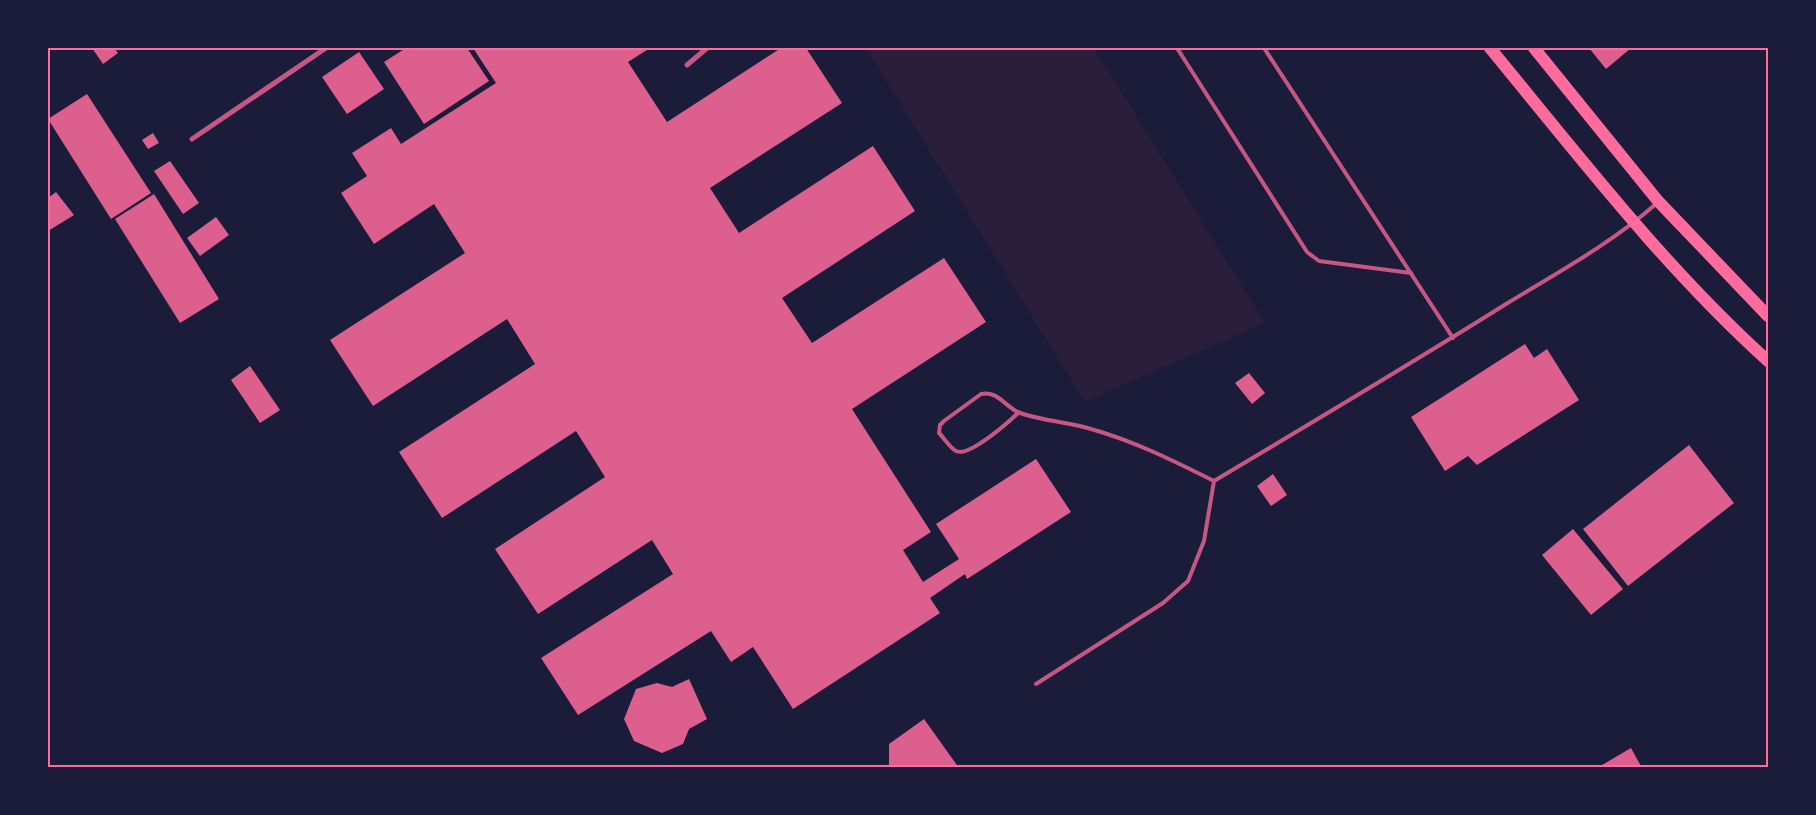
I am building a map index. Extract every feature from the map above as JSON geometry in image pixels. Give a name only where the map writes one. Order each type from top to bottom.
[{"type":"main road","points":[[1490,48],[1634,224],[1679,274],[1768,361]]},
{"type":"main road","points":[[1534,48],[1658,201],[1768,316]]},
{"type":"street","points":[[192,139],[326,48]]},
{"type":"street","points":[[688,65],[707,48]]},
{"type":"lane","points":[[1177,48],[1307,252],[1319,262],[1411,273]]},
{"type":"lane","points":[[1264,48],[1453,338]]},
{"type":"lane","points":[[1036,684],[1163,603],[1188,580],[1204,541],[1214,481],[1453,338],[1634,224],[1658,201]]},
{"type":"lane","points":[[1019,412],[1006,424],[963,453],[956,451],[940,433],[940,426],[944,421],[981,394],[994,394],[1019,412],[1091,428],[1128,441],[1178,462],[1214,481]]},
{"type":"shaded area","points":[[866,48],[1094,48],[1265,323],[1085,402]]},
{"type":"building","points":[[92,48],[114,48],[118,53],[103,64]]},
{"type":"building","points":[[406,48],[467,48],[489,81],[424,124],[384,62]]},
{"type":"building","points":[[473,48],[650,48],[628,62],[667,122],[781,48],[806,48],[842,103],[710,188],[739,233],[873,146],[915,211],[782,298],[812,343],[944,258],[986,322],[852,409],[931,532],[903,550],[923,582],[959,559],[936,524],[1036,459],[1071,512],[967,579],[965,574],[930,598],[940,613],[793,709],[753,647],[731,662],[711,631],[578,715],[541,658],[673,574],[652,540],[538,614],[495,549],[605,477],[576,431],[442,518],[399,452],[535,364],[507,319],[373,406],[330,340],[465,253],[434,204],[374,244],[341,193],[367,176],[352,153],[391,128],[401,144],[496,83]]},
{"type":"building","points":[[1589,48],[1631,48],[1606,69]]},
{"type":"building","points":[[359,52],[384,89],[347,114],[322,77]]},
{"type":"building","points":[[87,94],[151,193],[111,219],[48,119]]},
{"type":"building","points":[[153,133],[159,143],[148,149],[142,140]]},
{"type":"building","points":[[170,161],[199,203],[183,214],[154,171]]},
{"type":"building","points":[[56,192],[74,215],[48,231],[48,198]]},
{"type":"building","points":[[154,194],[219,299],[180,323],[115,219]]},
{"type":"building","points":[[216,217],[229,235],[200,256],[187,238]]},
{"type":"building","points":[[1525,344],[1534,358],[1547,349],[1579,400],[1477,465],[1468,456],[1445,471],[1411,417]]},
{"type":"building","points":[[250,366],[280,410],[260,423],[231,380]]},
{"type":"building","points":[[1249,373],[1265,393],[1252,404],[1235,383]]},
{"type":"building","points":[[1689,445],[1734,503],[1628,586],[1583,529]]},
{"type":"building","points":[[1273,474],[1287,495],[1271,506],[1257,486]]},
{"type":"building","points":[[1573,529],[1623,589],[1591,615],[1542,555]]},
{"type":"building","points":[[689,679],[707,719],[689,729],[683,744],[662,753],[634,741],[624,719],[636,689],[657,683],[672,687]]},
{"type":"building","points":[[924,719],[959,768],[889,768],[889,744]]},
{"type":"building","points":[[1631,748],[1642,768],[1597,768]]}]
